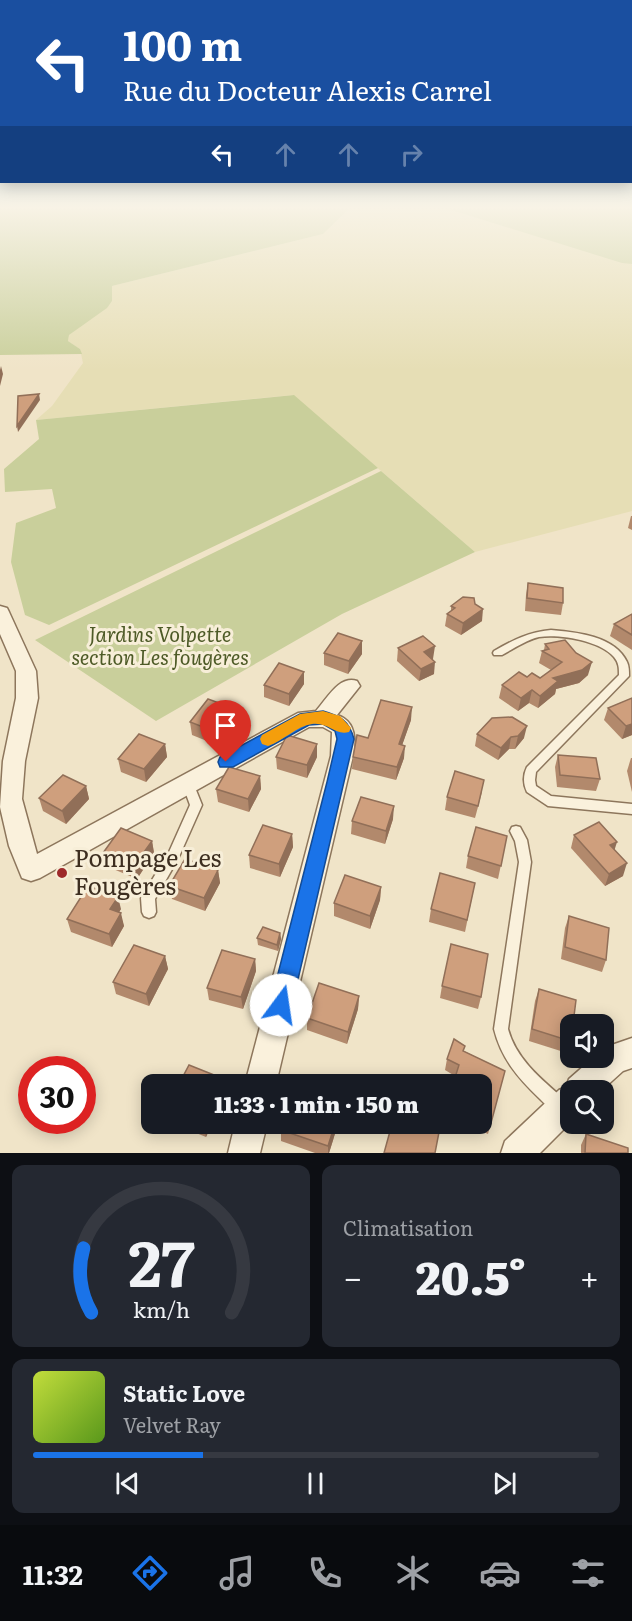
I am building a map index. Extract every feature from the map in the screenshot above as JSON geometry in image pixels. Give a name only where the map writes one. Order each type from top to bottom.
[{"type":"street","points":[[3,625],[26,671],[27,698],[14,761],[10,799],[21,846],[31,870],[306,719],[323,717],[334,720],[343,728],[345,739],[263,1074]]},
{"type":"street","points":[[323,717],[350,686]]},
{"type":"street","points":[[592,1080],[614,1059],[632,1053]]},
{"type":"street","points":[[517,1153],[560,1111]]},
{"type":"street","points":[[244,1153],[249,1134]]},
{"type":"lane","points":[[498,653],[524,638],[543,633],[588,637],[602,643],[622,660],[626,669],[624,676],[531,770],[529,780],[531,789],[548,801],[632,809]]},
{"type":"lane","points":[[149,912],[148,898],[174,855],[196,805],[189,783]]},
{"type":"lane","points":[[516,831],[521,840],[525,862],[501,1029],[503,1044],[519,1067],[560,1093]]},
{"type":"shaded area","points":[[206,263],[632,264],[632,511],[475,552],[293,395],[36,420],[52,406],[83,363],[80,349],[68,341],[69,335],[112,301],[112,286]]},
{"type":"green space","points":[[0,263],[206,263],[112,286],[112,301],[107,308],[69,335],[68,341],[80,349],[82,354],[0,355]]},
{"type":"green space","points":[[294,395],[378,468],[49,625],[25,615],[11,562],[16,523],[56,508],[52,489],[5,492],[4,469],[39,439],[36,420]]},
{"type":"green space","name":"Jardins Volpette section Les fougères","points":[[381,471],[475,552],[342,614],[156,721],[35,640]]},
{"type":"building","points":[[39,394],[17,426],[18,396]]},
{"type":"building","points":[[528,583],[563,588],[563,603],[527,598]]},
{"type":"building","points":[[463,597],[474,598],[475,604],[483,609],[463,623],[447,614],[455,608],[451,606]]},
{"type":"building","points":[[632,614],[632,635],[614,624]]},
{"type":"building","points":[[338,633],[362,641],[349,661],[324,653]]},
{"type":"building","points":[[423,636],[435,646],[424,652],[435,662],[421,669],[398,648]]},
{"type":"building","points":[[565,640],[576,653],[592,662],[582,670],[553,678],[558,681],[540,696],[532,690],[521,698],[502,685],[519,672],[527,677],[532,673],[540,678],[562,662],[542,651],[549,649],[545,644]]},
{"type":"building","points":[[279,663],[304,672],[289,694],[264,685]]},
{"type":"building","points":[[632,698],[632,724],[626,726],[608,708]]},
{"type":"building","points":[[208,699],[233,708],[216,732],[190,722]]},
{"type":"building","points":[[381,700],[412,707],[399,744],[405,746],[397,767],[353,757],[357,735],[368,738]]},
{"type":"building","points":[[512,717],[527,726],[518,736],[511,737],[501,748],[477,734],[492,718]]},
{"type":"building","points":[[139,734],[165,744],[144,769],[118,759]]},
{"type":"building","points":[[287,735],[317,744],[307,765],[276,757]]},
{"type":"building","points":[[558,755],[596,758],[600,779],[560,775]]},
{"type":"building","points":[[229,767],[260,776],[248,799],[216,789]]},
{"type":"building","points":[[455,771],[484,780],[478,806],[447,797]]},
{"type":"building","points":[[63,775],[86,786],[62,811],[39,798]]},
{"type":"building","points":[[361,797],[394,806],[386,831],[352,821]]},
{"type":"building","points":[[599,822],[617,842],[610,845],[627,863],[609,874],[574,835]]},
{"type":"building","points":[[263,825],[292,834],[279,864],[249,855]]},
{"type":"building","points":[[476,827],[507,836],[501,866],[468,856]]},
{"type":"building","points":[[121,828],[152,841],[134,866],[103,853]]},
{"type":"building","points":[[185,859],[218,870],[204,898],[169,886]]},
{"type":"building","points":[[440,873],[475,883],[467,920],[431,909]]},
{"type":"building","points":[[345,875],[381,887],[370,916],[334,903]]},
{"type":"building","points":[[88,886],[118,897],[110,909],[121,913],[109,934],[67,919]]},
{"type":"building","points":[[569,916],[609,928],[606,960],[565,947]]},
{"type":"building","points":[[263,927],[280,933],[277,945],[257,938]]},
{"type":"building","points":[[451,944],[488,954],[481,997],[442,986]]},
{"type":"building","points":[[134,945],[165,956],[146,994],[113,982]]},
{"type":"building","points":[[222,950],[255,959],[241,997],[207,988]]},
{"type":"building","points":[[319,983],[359,996],[348,1032],[307,1018]]},
{"type":"building","points":[[539,989],[576,1000],[574,1014],[560,1014],[560,1038],[532,1029]]},
{"type":"building","points":[[454,1039],[465,1046],[463,1051],[505,1071],[492,1119],[492,1074],[456,1074],[459,1065],[447,1059]]},
{"type":"building","points":[[189,1065],[212,1074],[184,1074]]},
{"type":"building","points":[[293,1134],[332,1134],[328,1146]]},
{"type":"building","points":[[389,1134],[439,1134],[435,1153],[384,1153]]},
{"type":"building","points":[[586,1134],[628,1148],[628,1153],[585,1153]]},
{"type":"slow traffic","points":[[268,739],[306,719],[323,717],[334,720],[343,728]]},
{"type":"place","name":"Pompage Les Fougères","points":[[62,873]]},
{"type":"route","points":[[226,762],[306,719],[323,717],[334,720],[343,728],[345,739],[336,782],[281,1005]]}]
